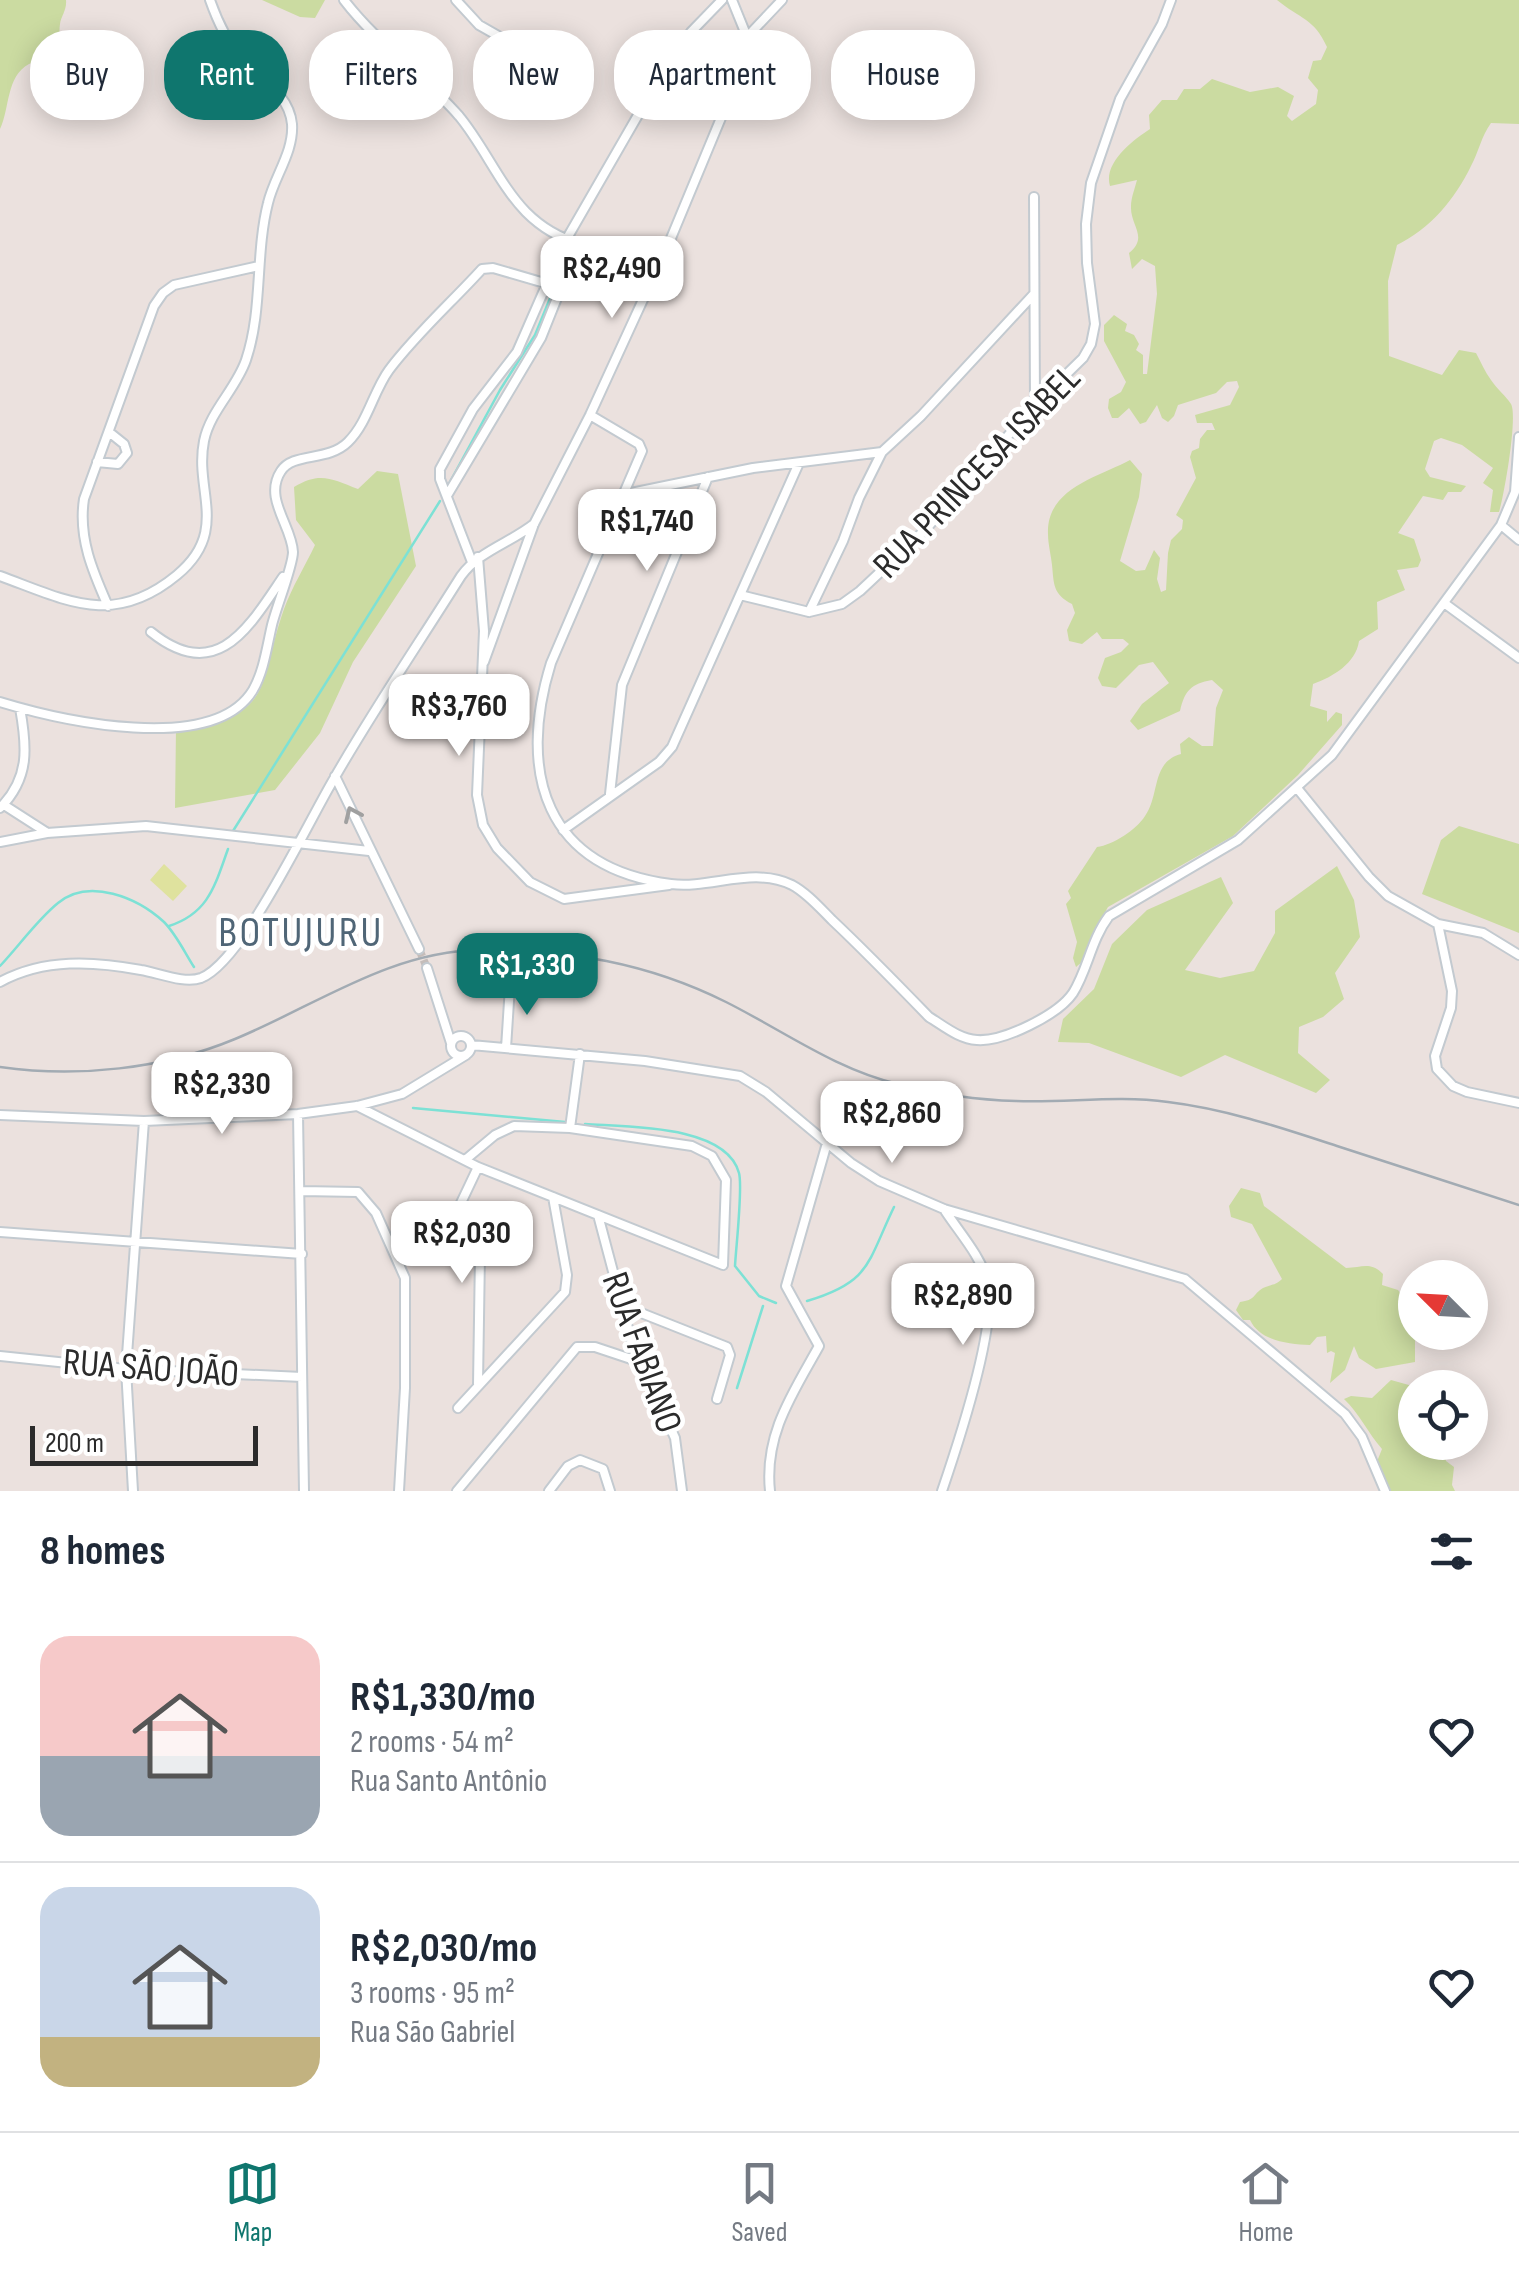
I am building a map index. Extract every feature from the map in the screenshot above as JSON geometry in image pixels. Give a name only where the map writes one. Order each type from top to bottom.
[{"type":"street","points":[[0,576],[74,604],[108,606],[161,586],[177,575],[202,541],[208,509],[204,441],[247,357],[268,201],[286,156],[292,124],[284,100],[239,56],[210,0]]},
{"type":"street","points":[[344,0],[459,116],[526,212],[566,240],[579,243],[669,243]]},
{"type":"street","points":[[456,0],[488,30]]},
{"type":"street","points":[[722,0],[668,63],[566,240],[517,352],[473,409],[442,465],[440,479],[475,559],[484,662],[477,795],[483,825],[519,873],[564,899],[673,884],[752,877],[773,879],[796,888],[929,1016],[957,1034],[983,1040],[1024,1028],[1058,1008],[1074,991],[1108,916],[1238,840],[1354,729],[1501,525],[1516,492],[1519,437]]},
{"type":"street","points":[[732,0],[744,30]]},
{"type":"street","points":[[753,30],[782,0]]},
{"type":"street","name":"RUA PRINCESA ISABEL","points":[[810,612],[842,604],[896,559],[1083,358],[1095,324],[1087,263],[1091,184],[1112,119],[1171,0]]},
{"type":"street","points":[[741,20],[760,21]]},
{"type":"street","points":[[484,662],[534,524],[590,415],[721,120]]},
{"type":"street","points":[[1034,197],[1036,405]]},
{"type":"street","points":[[448,494],[542,338],[579,243]]},
{"type":"street","points":[[108,606],[82,530],[84,500],[147,324],[163,293],[192,279],[259,266]]},
{"type":"street","points":[[0,702],[86,722],[136,728],[184,725],[229,712],[242,703],[258,679],[292,552],[275,488],[284,467],[291,462],[318,458],[345,445],[390,368],[482,268],[548,284]]},
{"type":"street","points":[[740,595],[810,612],[858,498],[882,452],[922,416],[1033,294]]},
{"type":"street","points":[[590,415],[640,446],[641,455],[557,648],[544,688],[540,734],[542,786],[563,830],[582,852],[596,861],[673,884]]},
{"type":"street","points":[[97,462],[118,464],[126,453],[124,444],[109,432]]},
{"type":"street","points":[[626,494],[708,477],[882,452]]},
{"type":"street","points":[[563,830],[659,762],[672,748],[799,463]]},
{"type":"street","points":[[610,794],[622,686],[708,477]]},
{"type":"street","points":[[0,982],[78,961],[192,981],[208,975],[228,958],[335,776],[475,559],[534,524]]},
{"type":"street","points":[[1501,525],[1519,540]]},
{"type":"street","points":[[151,632],[188,652],[224,647],[246,631],[286,573]]},
{"type":"street","points":[[1444,603],[1519,658]]},
{"type":"street","points":[[20,708],[26,741],[24,771],[2,807],[47,833]]},
{"type":"street","points":[[335,776],[419,948]]},
{"type":"street","points":[[1296,788],[1379,888],[1400,904],[1438,924],[1483,933],[1519,955]]},
{"type":"street","points":[[0,842],[47,833],[159,827],[369,851]]},
{"type":"street","points":[[1438,924],[1452,991],[1451,1008],[1435,1056],[1436,1069],[1453,1086],[1467,1092],[1519,1102]]},
{"type":"street","points":[[427,968],[456,1054],[466,1054]]},
{"type":"street","points":[[506,1048],[510,986]]},
{"type":"street","points":[[440,1073],[453,1042],[465,1036],[471,1045]]},
{"type":"street","points":[[471,1045],[580,1054],[740,1076],[766,1092],[864,1173],[944,1209],[1185,1279],[1345,1414],[1362,1437],[1385,1491]]},
{"type":"street","points":[[0,1115],[144,1121],[298,1114],[357,1106],[402,1094],[440,1073],[466,1054],[471,1045]]},
{"type":"street","points":[[570,1128],[580,1054]]},
{"type":"street","points":[[357,1106],[465,1160],[478,1166],[723,1265],[727,1196],[720,1167],[712,1156],[692,1146],[570,1128],[514,1126],[495,1135],[465,1160]]},
{"type":"street","points":[[298,1114],[304,1491]]},
{"type":"street","points":[[144,1121],[126,1369],[133,1491],[147,1491]]},
{"type":"street","points":[[770,1491],[769,1470],[776,1434],[792,1389],[819,1346],[786,1286],[827,1143]]},
{"type":"street","points":[[478,1166],[460,1201],[477,1235],[480,1254],[478,1384]]},
{"type":"street","points":[[301,1190],[352,1190],[362,1196],[376,1214],[406,1278],[399,1491]]},
{"type":"street","points":[[458,1408],[565,1292],[567,1275],[554,1197]]},
{"type":"street","points":[[942,1491],[987,1334],[991,1302],[984,1272],[944,1209]]},
{"type":"street","name":"RUA FABIANO","points":[[598,1215],[640,1362],[675,1438],[682,1491]]},
{"type":"street","points":[[0,1232],[302,1254]]},
{"type":"street","points":[[622,1306],[727,1347],[730,1354],[717,1399]]},
{"type":"street","points":[[457,1491],[577,1347],[594,1347],[640,1362]]},
{"type":"street","name":"RUA SÃO JOÃO","points":[[0,1356],[126,1369],[302,1377]]},
{"type":"street","points":[[549,1491],[568,1466],[580,1460],[602,1468],[610,1491]]},
{"type":"green space","points":[[0,0],[66,0],[60,30],[30,30],[30,65],[12,84],[0,129]]},
{"type":"green space","points":[[262,0],[325,0],[315,18],[300,17]]},
{"type":"green space","points":[[1277,0],[1519,0],[1519,124],[1491,123],[1465,178],[1449,201],[1431,222],[1397,245],[1388,281],[1389,356],[1442,375],[1459,350],[1476,353],[1511,404],[1512,439],[1501,503],[1499,512],[1490,512],[1493,490],[1483,483],[1493,468],[1462,445],[1441,438],[1434,441],[1425,469],[1430,477],[1466,486],[1461,492],[1448,492],[1443,500],[1423,496],[1398,533],[1414,539],[1421,560],[1418,567],[1397,570],[1405,590],[1377,602],[1378,629],[1359,641],[1342,668],[1313,684],[1310,706],[1327,711],[1327,722],[1336,712],[1342,714],[1342,725],[1298,775],[1233,836],[1108,907],[1083,961],[1076,967],[1073,958],[1077,942],[1066,904],[1071,898],[1068,891],[1097,847],[1117,840],[1141,821],[1150,808],[1160,772],[1171,758],[1181,754],[1180,744],[1189,737],[1202,746],[1213,746],[1216,708],[1223,690],[1212,680],[1199,684],[1187,693],[1180,711],[1138,730],[1130,721],[1142,704],[1169,683],[1153,662],[1139,665],[1116,688],[1102,686],[1098,678],[1105,658],[1129,644],[1123,639],[1102,639],[1097,632],[1082,644],[1069,641],[1067,630],[1075,613],[1054,583],[1048,538],[1050,518],[1056,505],[1077,486],[1130,460],[1142,474],[1120,561],[1136,571],[1145,570],[1154,550],[1160,558],[1157,579],[1161,592],[1166,590],[1171,540],[1182,529],[1183,520],[1176,515],[1196,478],[1190,457],[1207,430],[1215,430],[1212,423],[1197,423],[1195,415],[1230,405],[1239,387],[1237,381],[1227,382],[1216,393],[1178,405],[1168,422],[1157,405],[1146,422],[1140,424],[1129,408],[1118,418],[1112,418],[1109,399],[1121,392],[1126,382],[1104,341],[1104,325],[1114,315],[1127,324],[1125,331],[1134,335],[1139,344],[1136,350],[1143,355],[1143,374],[1147,374],[1157,294],[1155,266],[1142,259],[1132,269],[1129,253],[1138,242],[1131,213],[1137,180],[1110,186],[1109,177],[1121,153],[1150,129],[1149,115],[1162,100],[1177,100],[1184,89],[1200,89],[1212,79],[1250,92],[1278,87],[1294,96],[1287,116],[1292,121],[1316,104],[1318,90],[1308,78],[1313,61],[1321,60],[1327,47],[1312,24]]},
{"type":"green space","points":[[377,471],[398,474],[416,566],[353,662],[320,733],[275,790],[175,808],[176,728],[232,716],[257,694],[284,609],[315,545],[296,520],[294,487],[319,478],[358,489]]},
{"type":"green space","points":[[1459,826],[1519,844],[1519,933],[1422,894],[1441,840]]},
{"type":"green space","points":[[164,864],[187,886],[173,901],[150,880]]},
{"type":"green space","points":[[1337,866],[1354,900],[1360,937],[1335,973],[1344,999],[1323,1017],[1299,1027],[1298,1053],[1330,1080],[1316,1093],[1225,1055],[1181,1077],[1089,1043],[1058,1042],[1063,1019],[1094,989],[1112,944],[1147,910],[1221,877],[1233,903],[1185,970],[1220,978],[1254,971],[1275,933],[1275,911]]},
{"type":"green space","points":[[1241,1188],[1260,1193],[1264,1206],[1346,1268],[1366,1266],[1383,1274],[1382,1285],[1398,1290],[1398,1350],[1415,1350],[1415,1362],[1376,1369],[1359,1358],[1354,1346],[1345,1370],[1330,1383],[1335,1353],[1327,1353],[1326,1336],[1317,1337],[1310,1345],[1284,1342],[1260,1333],[1250,1320],[1243,1320],[1236,1310],[1240,1302],[1282,1279],[1252,1224],[1231,1217],[1229,1206]]},
{"type":"green space","points":[[1391,1380],[1398,1382],[1398,1460],[1446,1460],[1454,1467],[1455,1491],[1389,1491],[1376,1464],[1382,1449],[1344,1399],[1372,1398]]},
{"type":"waterway","points":[[450,482],[535,335],[569,252]]},
{"type":"waterway","points":[[233,831],[440,501]]},
{"type":"waterway","points":[[169,926],[193,914],[209,896],[228,849]]},
{"type":"waterway","points":[[0,966],[58,903],[70,895],[98,891],[127,899],[153,913],[172,932],[194,967]]},
{"type":"waterway","points":[[413,1108],[565,1122]]},
{"type":"waterway","points":[[585,1124],[672,1131],[715,1145],[730,1157],[740,1180],[735,1266],[759,1296],[776,1303]]},
{"type":"waterway","points":[[807,1301],[856,1278],[894,1207]]},
{"type":"waterway","points":[[737,1388],[763,1306]]},
{"type":"tunnel","points":[[419,949],[427,968]]},
{"type":"railway","points":[[0,1067],[89,1071],[179,1058],[235,1039],[354,982],[415,960],[480,950],[544,952],[606,961],[667,977],[726,1002],[831,1059],[898,1084],[986,1099],[1130,1099],[1211,1109],[1519,1205]]},
{"type":"district","name":"BOTUJURU","points":[[301,931]]}]
